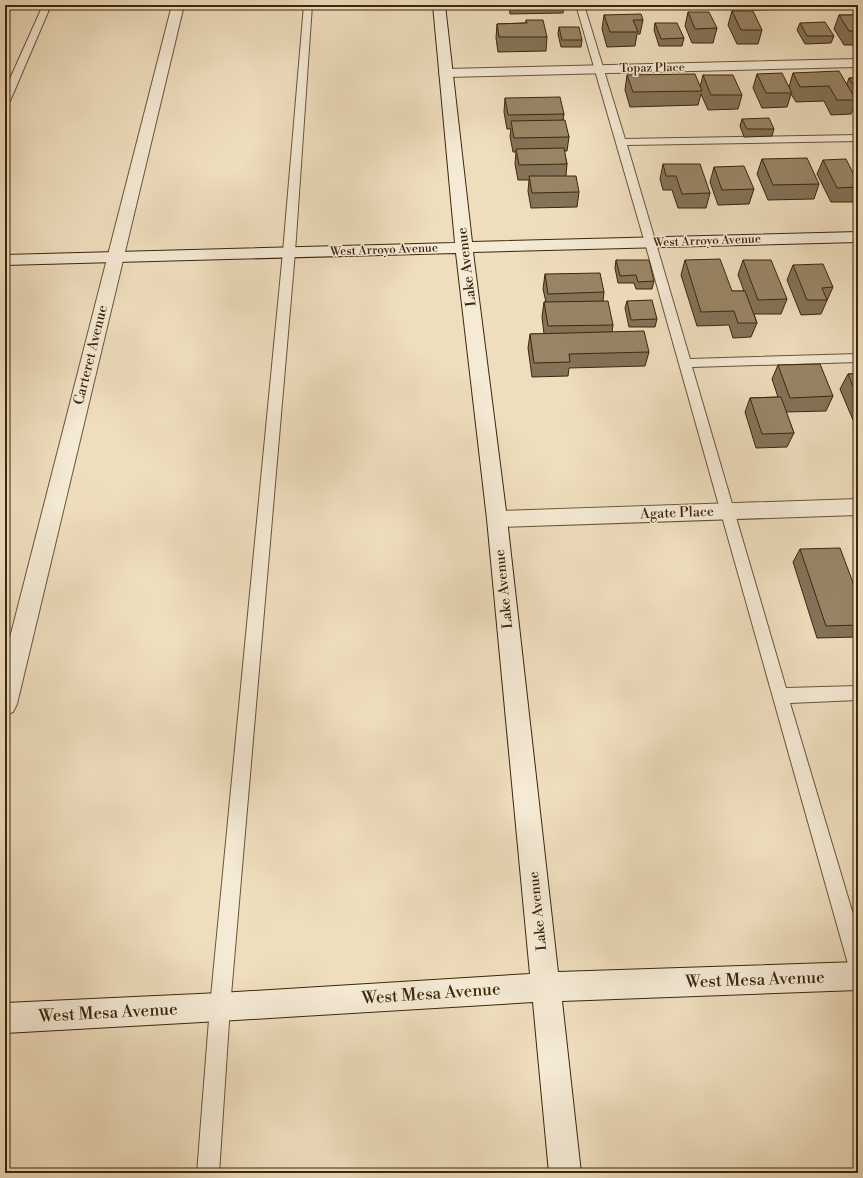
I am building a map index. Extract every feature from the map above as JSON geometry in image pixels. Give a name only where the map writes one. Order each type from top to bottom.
[{"type":"street","name":"Carteret Avenue","points":[[5,704],[178,5]]},
{"type":"street","name":"Lake Avenue","points":[[439,5],[464,248],[497,519],[565,1173]]},
{"type":"street","name":"Topaz Place","points":[[446,73],[858,63]]},
{"type":"street","name":"West Arroyo Avenue","points":[[5,260],[858,237]]},
{"type":"street","name":"Agate Place","points":[[497,519],[858,507]]},
{"type":"street","name":"West Mesa Avenue","points":[[5,1018],[220,1007],[546,987],[858,976]]},
{"type":"lane","points":[[5,101],[47,5]]},
{"type":"lane","points":[[208,1173],[220,1007],[288,252],[308,5]]},
{"type":"lane","points":[[580,5],[651,242],[727,512],[858,964]]},
{"type":"lane","points":[[621,142],[858,138]]},
{"type":"lane","points":[[685,362],[858,358]]},
{"type":"lane","points":[[780,696],[858,693]]},
{"type":"building","points":[[732,11],[753,11],[762,30],[741,30]]},
{"type":"building","points":[[854,11],[858,11],[858,31],[849,31],[839,15],[856,15]]},
{"type":"building","points":[[688,12],[709,12],[717,28],[695,29]]},
{"type":"building","points":[[641,14],[643,20],[633,20],[638,32],[610,32],[604,15]]},
{"type":"building","points":[[526,20],[543,20],[547,37],[499,37],[497,24],[527,23]]},
{"type":"building","points":[[825,22],[834,36],[807,36],[800,23]]},
{"type":"building","points":[[655,23],[677,23],[684,38],[661,39]]},
{"type":"building","points":[[559,27],[579,27],[582,40],[562,40]]},
{"type":"building","points":[[839,71],[856,100],[837,100],[829,86],[800,87],[793,73]]},
{"type":"building","points":[[782,73],[792,93],[766,93],[757,74]]},
{"type":"building","points":[[695,74],[702,91],[633,92],[627,75]]},
{"type":"building","points":[[703,75],[733,75],[742,95],[711,95]]},
{"type":"building","points":[[849,78],[858,78],[858,93]]},
{"type":"building","points":[[560,97],[564,114],[508,115],[505,98]]},
{"type":"building","points":[[769,118],[774,129],[747,129],[742,119]]},
{"type":"building","points":[[565,120],[569,137],[514,138],[511,121]]},
{"type":"building","points":[[564,148],[567,164],[519,165],[516,149]]},
{"type":"building","points":[[807,158],[819,184],[773,185],[762,159]]},
{"type":"building","points":[[846,159],[858,183],[858,187],[837,188],[823,160]]},
{"type":"building","points":[[663,164],[700,164],[710,193],[682,194],[676,176],[666,176]]},
{"type":"building","points":[[744,166],[754,189],[722,190],[714,167]]},
{"type":"building","points":[[529,176],[576,176],[579,192],[532,193]]},
{"type":"building","points":[[720,259],[732,291],[745,291],[757,323],[738,323],[734,311],[701,312],[685,260]]},
{"type":"building","points":[[616,260],[649,260],[654,281],[638,282],[636,275],[620,276]]},
{"type":"building","points":[[743,260],[771,260],[787,299],[758,300]]},
{"type":"building","points":[[823,264],[833,287],[822,288],[827,300],[807,300],[793,265]]},
{"type":"building","points":[[600,273],[604,292],[548,294],[545,274]]},
{"type":"building","points":[[652,300],[657,319],[631,320],[627,301]]},
{"type":"building","points":[[608,301],[613,325],[548,326],[544,302]]},
{"type":"building","points":[[644,331],[649,352],[569,354],[570,362],[534,363],[530,334]]},
{"type":"building","points":[[820,364],[833,396],[790,398],[778,365]]},
{"type":"building","points":[[848,374],[858,374],[858,399]]},
{"type":"building","points":[[781,397],[794,433],[762,434],[750,398]]},
{"type":"building","points":[[840,548],[858,596],[858,625],[826,626],[800,549]]}]
